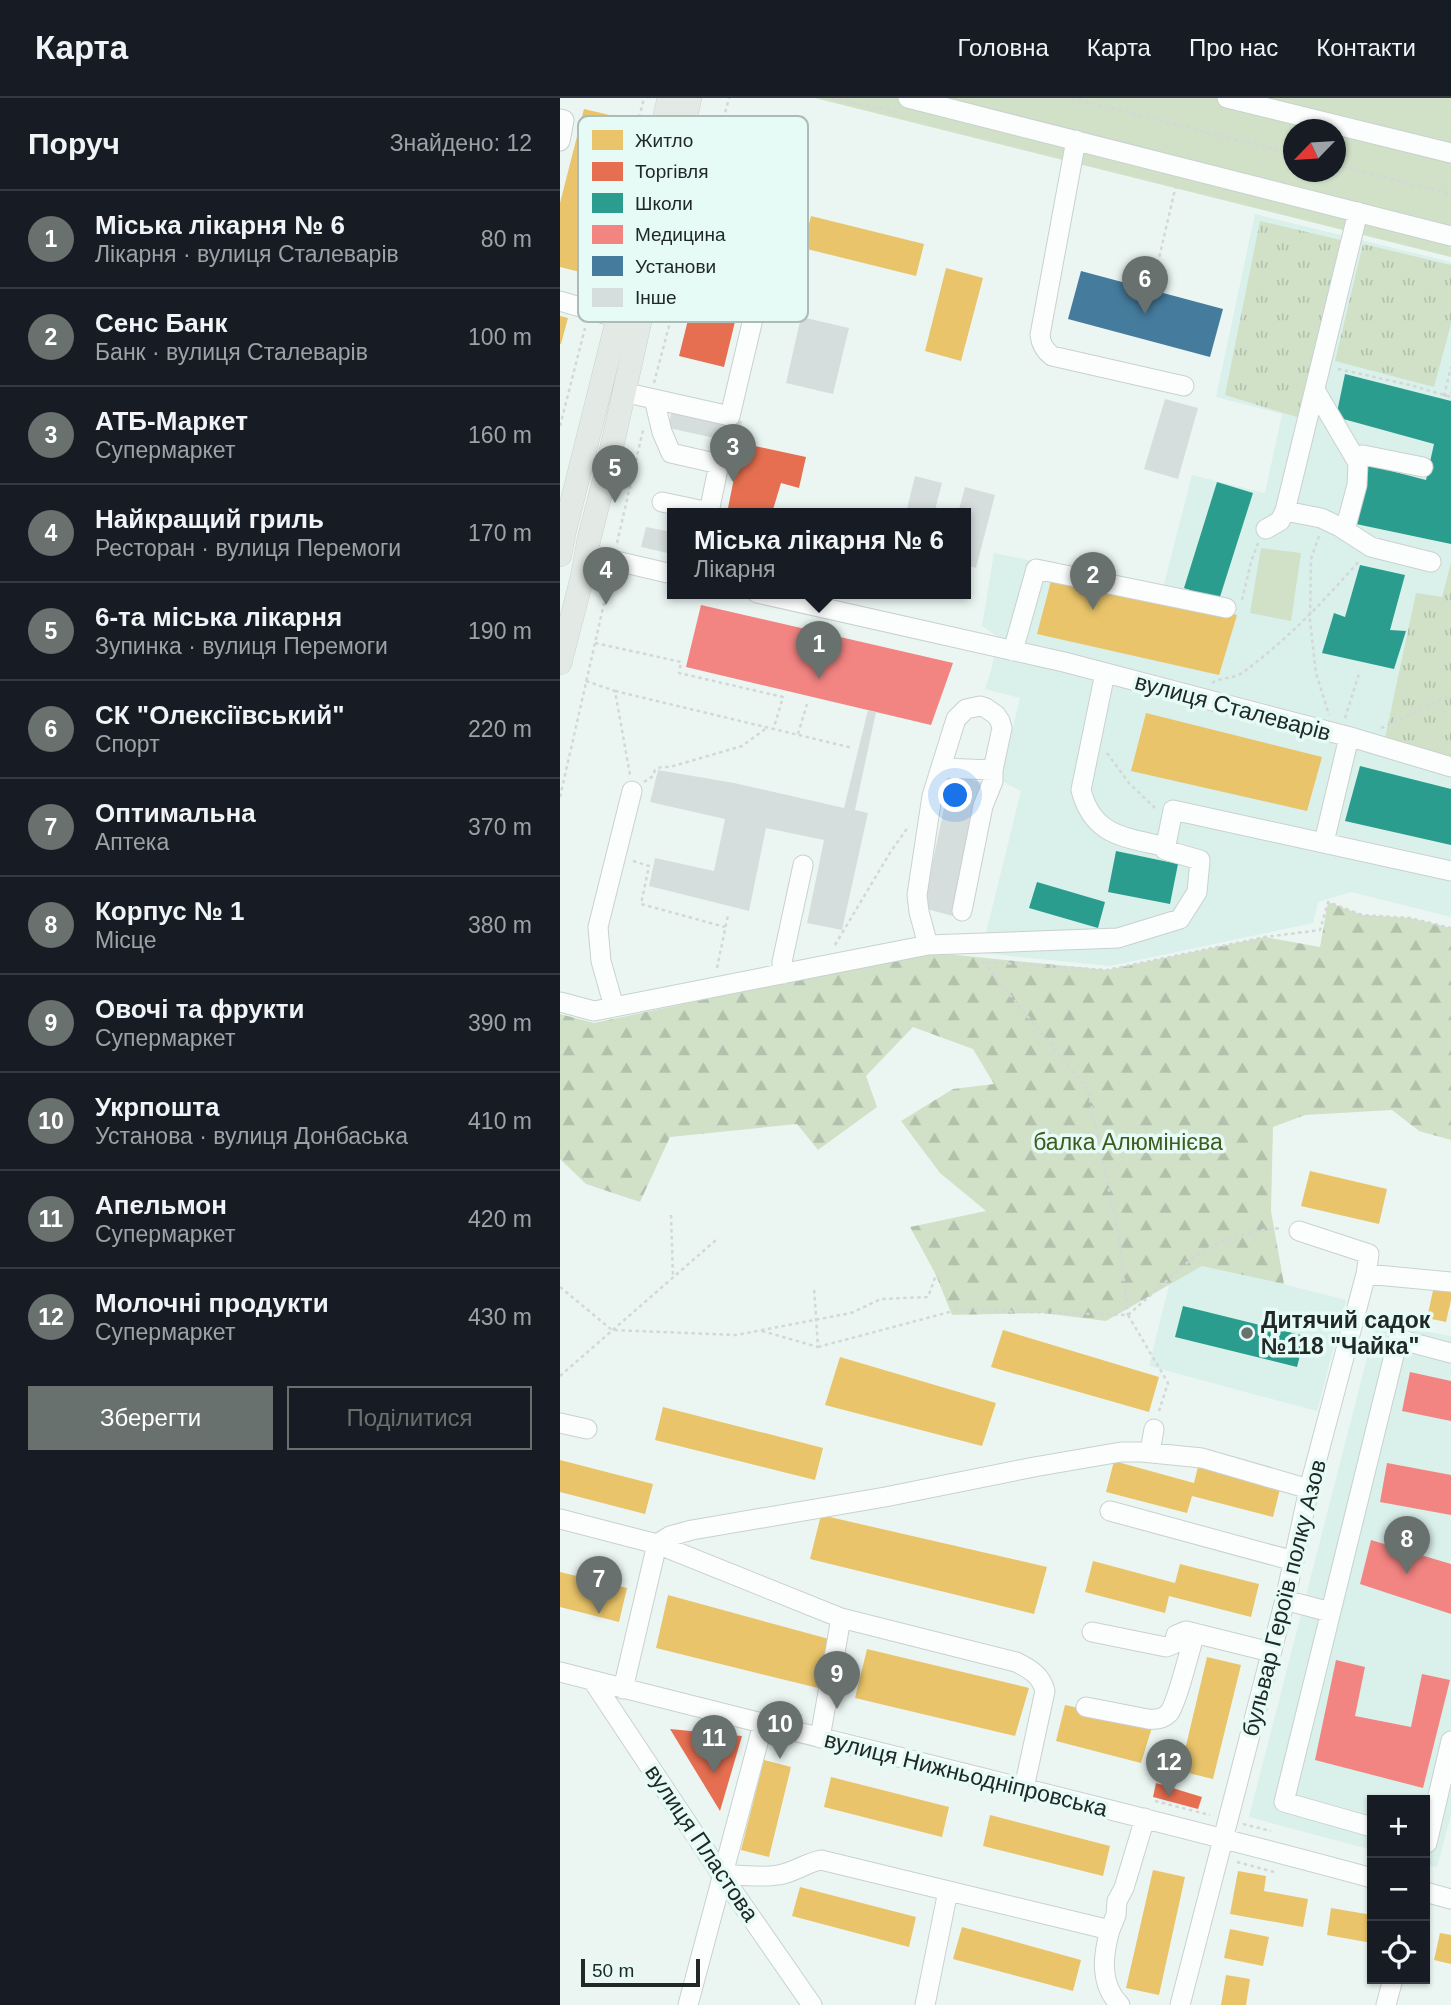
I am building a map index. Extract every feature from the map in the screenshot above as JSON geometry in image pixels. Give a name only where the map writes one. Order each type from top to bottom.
[{"type":"main road","points":[[665,116],[669,98]]},
{"type":"main road","points":[[686,116],[690,98]]},
{"type":"main road","points":[[561,548],[617,322]]},
{"type":"main road","points":[[560,663],[582,578],[639,322]]},
{"type":"street","points":[[1227,98],[1451,153]]},
{"type":"street","points":[[903,105],[1076,140],[1451,236]]},
{"type":"street","points":[[560,119],[564,120],[560,141]]},
{"type":"street","points":[[1076,140],[1040,335],[1041,343],[1052,356],[1184,386]]},
{"type":"street","points":[[1266,529],[1280,521],[1286,512],[1358,212]]},
{"type":"street","points":[[560,301],[578,306]]},
{"type":"street","points":[[623,392],[730,416],[752,322]]},
{"type":"street","points":[[1315,390],[1358,463]]},
{"type":"street","points":[[652,398],[671,453],[719,464],[710,508]]},
{"type":"street","points":[[1345,530],[1357,485],[1358,463],[1363,455],[1423,467]]},
{"type":"street","points":[[662,502],[690,508]]},
{"type":"street","points":[[1286,512],[1325,520],[1371,547],[1431,562]]},
{"type":"street","points":[[586,554],[667,573]]},
{"type":"street","points":[[1004,649],[1035,569],[1226,608]]},
{"type":"street","name":"вулиця Сталеварів","points":[[783,599],[1346,729],[1451,767]]},
{"type":"street","points":[[1105,673],[1081,790],[1084,804],[1095,821],[1107,831],[1134,841],[1166,847]]},
{"type":"street","points":[[928,945],[917,895],[930,806],[956,719],[966,709],[980,706],[992,712],[1002,725],[993,781],[983,806],[962,911]]},
{"type":"street","points":[[1324,842],[1346,729]]},
{"type":"street","points":[[941,768],[993,770]]},
{"type":"street","points":[[614,1007],[601,961],[598,927],[632,790]]},
{"type":"street","points":[[560,1002],[594,1011],[928,945],[1118,938],[1180,919],[1197,892],[1200,860],[1165,850],[1173,810],[1451,871]]},
{"type":"street","points":[[783,974],[782,962],[803,864]]},
{"type":"street","points":[[1299,1231],[1370,1254],[1366,1274],[1451,1282]]},
{"type":"street","name":"бульвар Героїв полку Азов","points":[[1180,2005],[1225,1838],[1310,1489],[1366,1274]]},
{"type":"street","points":[[1367,1826],[1284,1802],[1398,1339],[1451,1353]]},
{"type":"street","points":[[560,1423],[587,1429]]},
{"type":"street","points":[[1150,1452],[1154,1429]]},
{"type":"street","points":[[657,1544],[680,1533],[728,1523],[885,1497],[1121,1452],[1150,1452],[1202,1458],[1310,1489]]},
{"type":"street","points":[[1110,1511],[1294,1561]]},
{"type":"street","points":[[560,1519],[657,1544],[841,1618],[1016,1662],[1031,1669],[1039,1677],[1045,1691],[1024,1788]]},
{"type":"street","points":[[623,1689],[657,1544]]},
{"type":"street","points":[[1285,1600],[1330,1612]]},
{"type":"street","points":[[820,1738],[841,1618]]},
{"type":"street","points":[[1092,1632],[1166,1647],[1174,1644],[1176,1636],[1186,1631],[1271,1652]]},
{"type":"street","points":[[1086,1707],[1148,1719],[1163,1717],[1173,1706],[1195,1633]]},
{"type":"street","name":"вулиця Нижньодніпровська","points":[[560,1672],[1225,1838],[1367,1877]]},
{"type":"street","name":"вулиця Пластова","points":[[593,1681],[812,2005]]},
{"type":"street","points":[[688,2005],[763,1724]]},
{"type":"street","points":[[1430,1831],[1451,1741]]},
{"type":"street","points":[[1120,2005],[1113,1998],[1108,1984],[1103,1956],[1116,1914],[1117,1901],[1124,1888],[1145,1818]]},
{"type":"street","points":[[722,1874],[777,1876],[821,1860],[1110,1930]]},
{"type":"street","points":[[925,2005],[948,1891]]},
{"type":"street","points":[[1430,1893],[1451,1899]]},
{"type":"street","points":[[1386,2005],[1392,1984]]},
{"type":"path","points":[[639,116],[644,98]]},
{"type":"path","points":[[724,116],[729,98]]},
{"type":"path","points":[[832,98],[903,105]]},
{"type":"path","points":[[1071,98],[1283,151]]},
{"type":"path","points":[[1346,168],[1451,194]]},
{"type":"path","points":[[1153,284],[1177,183]]},
{"type":"path","points":[[560,426],[587,322]]},
{"type":"path","points":[[560,797],[672,322]]},
{"type":"path","points":[[1444,396],[1451,367]]},
{"type":"path","points":[[1337,369],[1410,385],[1444,396],[1451,395]]},
{"type":"path","points":[[1320,717],[1331,719],[1316,673],[1310,614],[1311,559],[1325,520]]},
{"type":"path","points":[[1226,608],[1240,610],[1251,562],[1266,529]]},
{"type":"path","points":[[1210,685],[1216,680],[1238,675],[1282,640],[1310,614],[1371,547]]},
{"type":"path","points":[[595,643],[681,662],[680,673],[783,697],[774,729]]},
{"type":"path","points":[[1346,729],[1360,671]]},
{"type":"path","points":[[586,681],[615,691],[853,748]]},
{"type":"path","points":[[615,691],[632,790],[653,776],[655,770],[742,746],[768,727]]},
{"type":"path","points":[[1379,729],[1451,695]]},
{"type":"path","points":[[798,734],[807,704]]},
{"type":"path","points":[[1093,733],[1129,783],[1170,822]]},
{"type":"path","points":[[829,954],[891,851],[909,825],[930,806]]},
{"type":"path","points":[[616,857],[649,866],[640,904],[726,926]]},
{"type":"path","points":[[1154,1429],[1168,1382],[1128,1315],[1119,1238],[1088,1090],[983,962],[1107,970],[1265,937],[1320,930],[1328,902],[1362,915],[1410,918],[1451,928]]},
{"type":"path","points":[[716,974],[728,915]]},
{"type":"path","points":[[671,1215],[673,1277]]},
{"type":"path","points":[[759,1330],[818,1347],[957,1310],[1128,1315],[1195,1256],[1214,1245],[1254,1231],[1279,1227],[1299,1231]]},
{"type":"path","points":[[560,1376],[716,1240]]},
{"type":"path","points":[[560,1287],[612,1330],[736,1335],[851,1313],[881,1299],[928,1297],[936,1275]]},
{"type":"path","points":[[814,1287],[818,1347]]},
{"type":"shaded area","points":[[1255,214],[1451,262],[1451,917],[1351,892],[1318,902],[1313,923],[1110,966],[981,953],[1021,791],[1000,780],[1020,698],[985,689],[998,637],[982,626],[994,553],[1163,588],[1192,475],[1265,493],[1282,414],[1216,397]]},
{"type":"shaded area","name":"Дитячий садок №118 \"Чайка\"","points":[[1176,1257],[1346,1300],[1317,1411],[1149,1366]]},
{"type":"shaded area","points":[[1376,1323],[1451,1336],[1451,1815],[1437,1867],[1430,1865],[1430,1795],[1367,1795],[1367,1849],[1249,1817]]},
{"type":"green space","points":[[815,98],[1451,98],[1451,257]]},
{"type":"green space","points":[[1260,221],[1345,241],[1300,418],[1225,395]]},
{"type":"green space","points":[[1363,244],[1451,265],[1451,324],[1434,387],[1335,361]]},
{"type":"green space","points":[[1261,548],[1301,553],[1291,621],[1250,613]]},
{"type":"green space","points":[[1451,563],[1451,762],[1384,743],[1416,593],[1442,597]]},
{"type":"green space","name":"балка Алюмінієва","points":[[1328,902],[1362,915],[1410,918],[1451,928],[1451,1140],[1419,1131],[1392,1110],[1305,1115],[1273,1127],[1271,1211],[1284,1284],[1202,1266],[1106,1321],[1043,1313],[952,1315],[936,1275],[910,1227],[986,1211],[940,1173],[901,1121],[953,1089],[994,1084],[973,1049],[913,1027],[866,1076],[877,1107],[818,1150],[797,1124],[670,1137],[640,1202],[586,1184],[560,1159],[560,1014],[594,1023],[926,952],[1107,970],[1265,937],[1320,947]]},
{"type":"building: Житло","points":[[584,109],[614,116],[582,116]]},
{"type":"building: Житло","points":[[578,132],[578,272],[560,267],[560,203]]},
{"type":"building: Житло","points":[[811,216],[924,244],[916,276],[808,249]]},
{"type":"building: Житло","points":[[946,268],[983,278],[961,361],[925,351]]},
{"type":"building: Житло","points":[[560,316],[568,318],[561,344],[560,344]]},
{"type":"building: Житло","points":[[1052,577],[1237,615],[1219,675],[1037,634]]},
{"type":"building: Житло","points":[[1146,713],[1322,757],[1307,811],[1131,771]]},
{"type":"building: Житло","points":[[1310,1171],[1387,1189],[1379,1224],[1301,1206]]},
{"type":"building: Житло","points":[[1434,1286],[1451,1289],[1446,1322],[1427,1318]]},
{"type":"building: Житло","points":[[1003,1330],[1159,1377],[1149,1412],[991,1367]]},
{"type":"building: Житло","points":[[840,1357],[996,1403],[982,1446],[825,1405]]},
{"type":"building: Житло","points":[[663,1407],[823,1448],[815,1480],[655,1440]]},
{"type":"building: Житло","points":[[560,1460],[653,1484],[645,1514],[560,1492]]},
{"type":"building: Житло","points":[[1114,1461],[1194,1483],[1198,1467],[1280,1489],[1273,1517],[1192,1496],[1187,1513],[1106,1492]]},
{"type":"building: Житло","points":[[821,1515],[1047,1567],[1034,1614],[810,1559]]},
{"type":"building: Житло","points":[[1093,1561],[1175,1583],[1180,1564],[1259,1584],[1251,1617],[1169,1596],[1165,1613],[1085,1592]]},
{"type":"building: Житло","points":[[560,1572],[627,1588],[619,1622],[560,1607]]},
{"type":"building: Житло","points":[[668,1595],[829,1639],[818,1688],[656,1648]]},
{"type":"building: Житло","points":[[867,1649],[1029,1688],[1015,1736],[855,1698]]},
{"type":"building: Житло","points":[[1207,1657],[1241,1665],[1213,1779],[1180,1771]]},
{"type":"building: Житло","points":[[1065,1705],[1153,1724],[1141,1763],[1056,1741]]},
{"type":"building: Житло","points":[[764,1760],[791,1767],[769,1857],[741,1850]]},
{"type":"building: Житло","points":[[831,1777],[949,1807],[942,1837],[824,1807]]},
{"type":"building: Житло","points":[[990,1815],[1110,1846],[1103,1876],[983,1846]]},
{"type":"building: Житло","points":[[1153,1870],[1185,1877],[1159,1995],[1126,1988]]},
{"type":"building: Житло","points":[[1238,1871],[1266,1876],[1264,1891],[1308,1899],[1303,1927],[1230,1914]]},
{"type":"building: Житло","points":[[800,1887],[916,1917],[909,1947],[792,1916]]},
{"type":"building: Житло","points":[[1331,1908],[1367,1914],[1367,1942],[1327,1935]]},
{"type":"building: Житло","points":[[962,1927],[1081,1960],[1073,1991],[953,1959]]},
{"type":"building: Житло","points":[[1230,1929],[1269,1937],[1263,1966],[1224,1958]]},
{"type":"building: Житло","points":[[1440,1933],[1451,1935],[1451,1964],[1434,1960]]},
{"type":"building: Житло","points":[[1226,1975],[1250,1979],[1246,2005],[1221,2005]]},
{"type":"building: Торгівля","points":[[687,322],[735,322],[724,367],[679,356]]},
{"type":"building: Торгівля","points":[[741,443],[806,457],[799,488],[781,483],[774,508],[728,508]]},
{"type":"building: Торгівля","points":[[670,1729],[742,1736],[720,1811]]},
{"type":"building: Торгівля","points":[[1156,1783],[1202,1797],[1198,1809],[1153,1797]]},
{"type":"building: Школи","points":[[1345,374],[1451,401],[1451,544],[1356,524],[1368,465],[1426,480],[1434,444],[1336,417]]},
{"type":"building: Школи","points":[[1217,482],[1253,493],[1219,600],[1184,588]]},
{"type":"building: Школи","points":[[1360,565],[1405,575],[1390,630],[1406,631],[1394,669],[1322,653],[1334,613],[1345,617]]},
{"type":"building: Школи","points":[[1360,766],[1451,789],[1451,845],[1345,821]]},
{"type":"building: Школи","points":[[1116,851],[1178,864],[1170,904],[1108,892]]},
{"type":"building: Школи","points":[[1037,882],[1105,902],[1098,928],[1029,908]]},
{"type":"building: Школи","points":[[1183,1306],[1305,1336],[1297,1367],[1175,1337]]},
{"type":"building: Медицина","points":[[701,605],[953,663],[931,725],[686,667]]},
{"type":"building: Медицина","points":[[1410,1372],[1451,1381],[1451,1421],[1402,1411]]},
{"type":"building: Медицина","points":[[1387,1463],[1451,1475],[1451,1515],[1380,1502]]},
{"type":"building: Медицина","points":[[1371,1540],[1451,1564],[1451,1614],[1360,1584]]},
{"type":"building: Медицина","points":[[1336,1660],[1365,1667],[1355,1716],[1411,1727],[1422,1674],[1450,1680],[1423,1788],[1315,1760]]},
{"type":"building: Установи","points":[[1081,271],[1223,309],[1210,357],[1068,319]]},
{"type":"building: Інше","points":[[808,319],[849,328],[833,394],[786,383],[800,322],[808,322]]},
{"type":"building: Інше","points":[[1165,399],[1198,408],[1178,479],[1144,469]]},
{"type":"building: Інше","points":[[672,406],[742,421],[737,443],[669,428]]},
{"type":"building: Інше","points":[[915,476],[942,483],[936,508],[907,508]]},
{"type":"building: Інше","points":[[965,487],[995,495],[976,568],[971,566],[971,508],[959,508]]},
{"type":"building: Інше","points":[[646,527],[667,531],[667,553],[641,547]]},
{"type":"building: Інше","points":[[868,710],[876,712],[855,810],[868,813],[842,930],[807,923],[824,840],[766,828],[749,911],[649,886],[655,858],[714,871],[725,819],[650,802],[658,770],[734,783],[844,808]]},
{"type":"building: Інше","points":[[951,775],[985,783],[953,916],[923,908]]},
{"type":"place","name":"СК \"Олексіївський\"","points":[[1145,314]]},
{"type":"place","name":"АТБ-Маркет","points":[[733,482]]},
{"type":"place","name":"6-та міська лікарня","points":[[615,503]]},
{"type":"place","name":"Найкращий гриль","points":[[606,605]]},
{"type":"place","name":"Сенс Банк","points":[[1093,610]]},
{"type":"place","name":"Мiська лiкарня № 6","points":[[819,679]]},
{"type":"place","name":"Дитячий садок №118 \"Чайка\"","points":[[1247,1333]]},
{"type":"place","name":"Корпус № 1","points":[[1407,1574]]},
{"type":"place","name":"Оптимальна","points":[[599,1614]]},
{"type":"place","name":"Овочі та фрукти","points":[[837,1709]]},
{"type":"place","name":"Укрпошта","points":[[780,1759]]},
{"type":"place","name":"Апельмон","points":[[714,1773]]},
{"type":"place","name":"Молочні продукти","points":[[1169,1797]]}]
